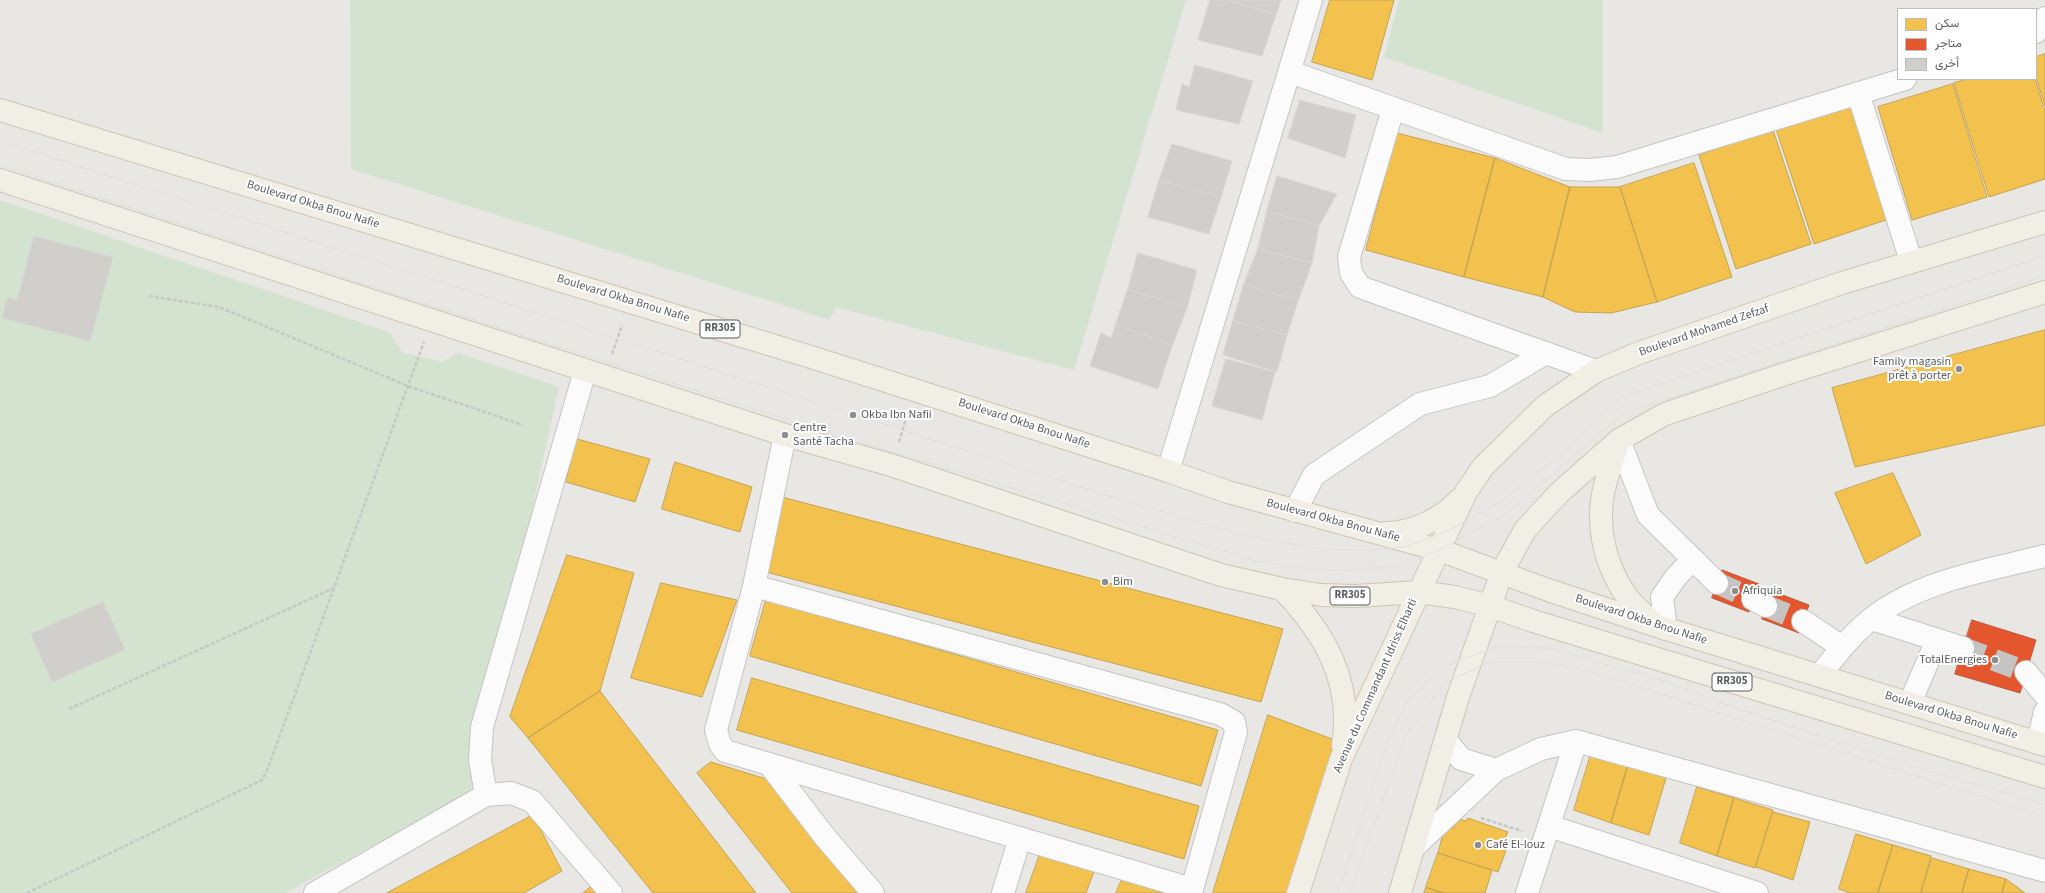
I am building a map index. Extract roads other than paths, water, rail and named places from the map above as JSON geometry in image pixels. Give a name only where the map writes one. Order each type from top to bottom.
[{"type":"main road","name":"Boulevard Okba Bnou Nafie","points":[[0,110],[631,301],[915,389],[1228,492],[1439,550],[1551,591],[1661,628],[1820,675],[2041,744]]},
{"type":"main road","name":"RR305","points":[[0,180],[784,435],[891,465],[1221,575],[1282,590],[1356,596],[1418,592],[1490,606],[1541,624],[2045,777]]},
{"type":"main road","name":"Boulevard Mohamed Zefzaf","points":[[1439,550],[1466,492],[1483,466],[1545,406],[1596,371],[1639,353],[1911,261],[2045,222]]},
{"type":"main road","points":[[1400,893],[1458,697],[1502,572],[1525,530],[1559,493],[1619,440],[1665,414],[1784,374],[2045,292]]},
{"type":"main road","points":[[1619,440],[1607,478],[1601,510],[1604,543],[1612,574],[1628,598],[1661,628]]},
{"type":"main road","points":[[1373,533],[1396,532],[1425,524],[1440,516],[1454,505],[1466,492]]},
{"type":"main road","name":"Avenue du Commandant Idriss Elharti","points":[[1298,893],[1341,759],[1439,550]]},
{"type":"main road","points":[[1282,590],[1305,612],[1323,638],[1336,668],[1343,699],[1346,731],[1341,759]]},
{"type":"street","points":[[1168,471],[1311,0]]},
{"type":"street","points":[[2037,30],[2045,18]]},
{"type":"street","points":[[1290,72],[1566,168],[1590,170],[1618,167],[1902,80]]},
{"type":"street","points":[[1858,93],[1911,261]]},
{"type":"street","points":[[1393,109],[1349,256],[1352,273],[1360,287],[1596,371]]},
{"type":"street","points":[[1295,511],[1314,475],[1420,404],[1490,386],[1546,353]]},
{"type":"street","points":[[486,795],[480,760],[482,727],[594,374]]},
{"type":"street","points":[[754,586],[1220,714],[1234,722],[1236,732],[1191,891],[1020,838],[725,751],[720,744],[716,730],[754,586],[784,435]]},
{"type":"street","points":[[1619,440],[1648,515],[1717,583]]},
{"type":"street","points":[[1820,675],[1842,647],[1872,619],[1898,601],[1927,587],[2045,556]]},
{"type":"street","points":[[1661,628],[1662,597],[1676,577],[1693,559]]},
{"type":"street","points":[[1872,619],[1963,648]]},
{"type":"street","points":[[1803,621],[1842,647]]},
{"type":"street","points":[[1910,703],[1937,640]]},
{"type":"street","points":[[2026,672],[2045,695]]},
{"type":"street","points":[[2041,744],[2045,712]]},
{"type":"street","points":[[1446,740],[1461,759],[1496,770]]},
{"type":"street","points":[[1527,893],[1576,741]]},
{"type":"street","points":[[1414,847],[1496,770],[1541,749],[1576,741],[2045,871]]},
{"type":"street","points":[[769,764],[825,837],[873,893]]},
{"type":"street","points":[[315,893],[486,795],[511,793],[532,801],[611,893]]},
{"type":"street","points":[[1546,832],[1756,893]]},
{"type":"street","points":[[1003,893],[1020,838]]},
{"type":"tunnel","points":[[1717,583],[1753,599]]},
{"type":"tunnel","points":[[1766,606],[1803,621]]},
{"type":"tunnel","points":[[1963,648],[2026,672]]},
{"type":"tram line","points":[[0,141],[1108,496],[1242,535],[1319,549],[1371,550],[1405,547],[1447,531],[1499,503],[1558,457],[1620,398],[2045,256]]},
{"type":"tram line","points":[[0,165],[518,334],[842,437],[1257,561],[1325,571],[1394,567],[1409,563],[1439,550],[1506,514],[1624,413],[2045,276]]},
{"type":"tram line","points":[[1338,893],[1385,750],[1408,700],[1433,677],[1454,661],[1497,647],[1548,648],[1659,679],[1730,706],[1928,771],[2045,804]]},
{"type":"tram line","points":[[1350,893],[1406,735],[1446,682],[1490,662],[1542,662],[1589,671],[2045,817]]},
{"type":"place","name":"Family magasin prêt à porter","points":[[1959,369]]},
{"type":"place","name":"Okba Ibn Nafii","points":[[853,415]]},
{"type":"place","name":"Centre Santé Tacha","points":[[785,435]]},
{"type":"place","name":"Bim","points":[[1105,582]]},
{"type":"place","name":"Afriquia","points":[[1735,591]]},
{"type":"place","name":"TotalEnergies","points":[[1995,660]]},
{"type":"place","name":"Café El-louz","points":[[1478,845]]}]
